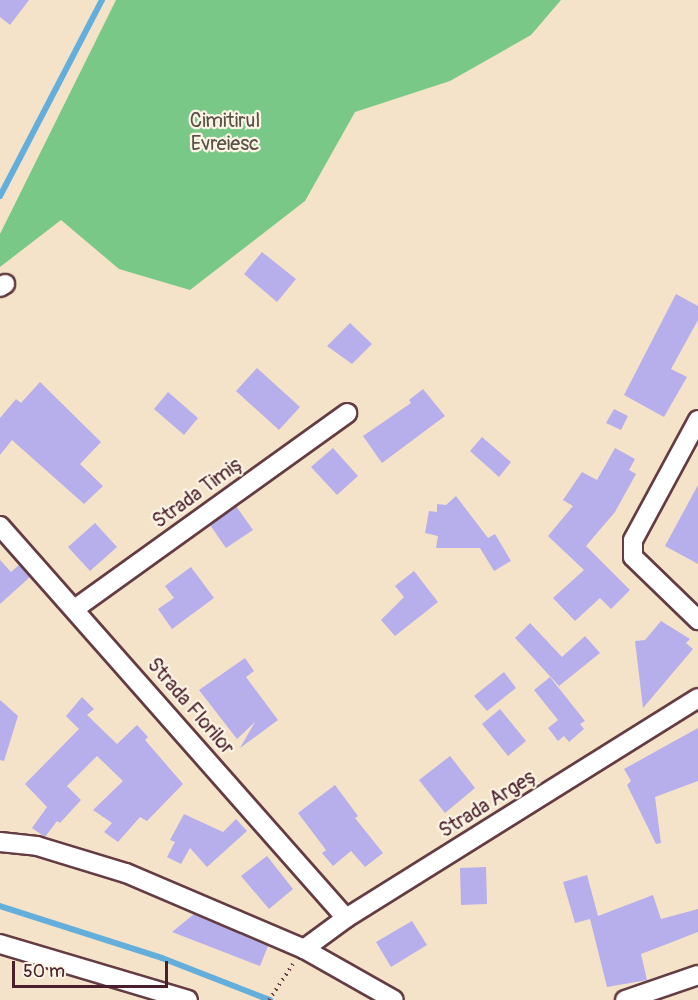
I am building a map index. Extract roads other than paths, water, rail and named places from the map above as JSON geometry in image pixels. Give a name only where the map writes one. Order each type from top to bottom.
[{"type":"street","name":"Strada Timiș","points":[[76,608],[347,413]]},
{"type":"street","points":[[698,420],[633,540],[633,557],[698,620]]},
{"type":"street","name":"Strada Florilor","points":[[0,526],[76,608],[346,918]]},
{"type":"street","name":"Strada Argeș","points":[[304,949],[346,918],[698,698]]},
{"type":"street","points":[[0,842],[37,846],[126,873],[304,949],[394,1000]]},
{"type":"street","points":[[0,944],[188,1000]]},
{"type":"street","points":[[625,1000],[698,975]]},
{"type":"waterway","points":[[0,196],[102,0]]},
{"type":"waterway","points":[[0,906],[162,958],[270,1000]]},
{"type":"park label","name":"Cimitirul Evreiesc","points":[[225,132]]}]
